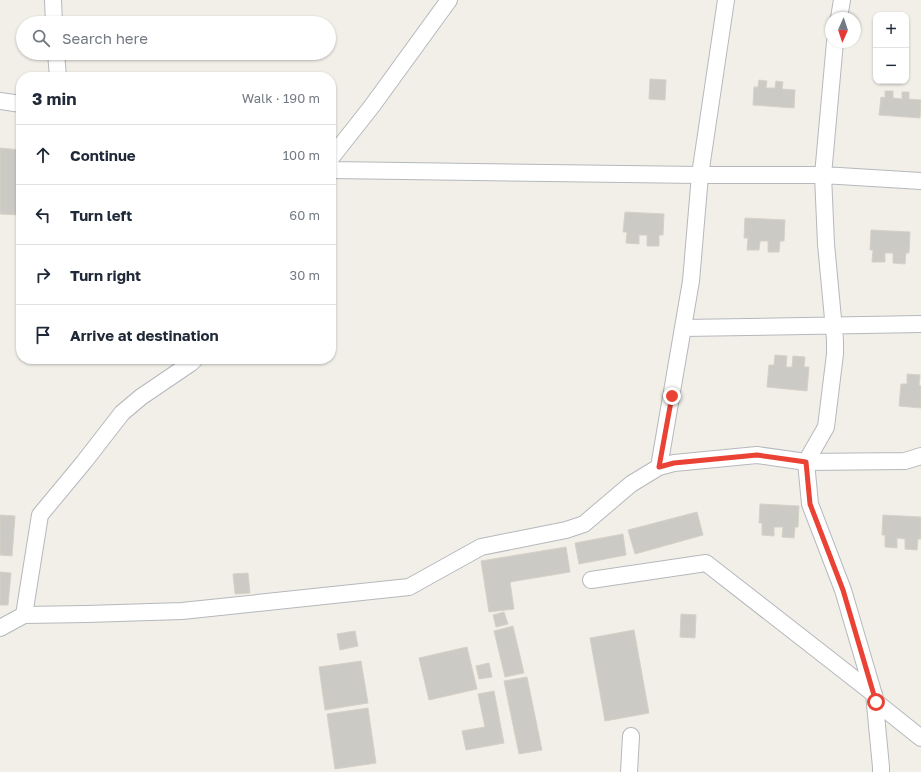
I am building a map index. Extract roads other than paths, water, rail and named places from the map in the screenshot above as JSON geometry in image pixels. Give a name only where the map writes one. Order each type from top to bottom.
[{"type":"street","points":[[53,0],[54,16]]},
{"type":"street","points":[[336,152],[372,106],[449,0]]},
{"type":"street","points":[[659,467],[691,281],[700,175],[726,0]]},
{"type":"street","points":[[840,12],[842,0]]},
{"type":"street","points":[[834,48],[823,175],[826,244],[834,325],[835,354],[826,427],[806,462],[810,504],[843,590],[876,702],[921,738]]},
{"type":"street","points":[[57,60],[58,72]]},
{"type":"street","points":[[0,101],[16,103]]},
{"type":"street","points":[[336,170],[700,175],[823,175],[921,181]]},
{"type":"street","points":[[683,328],[921,324]]},
{"type":"street","points":[[24,615],[40,515],[122,413],[141,397],[190,364]]},
{"type":"street","points":[[0,628],[24,615],[182,611],[409,587],[480,547],[566,530],[584,524],[631,484],[659,467],[674,463],[757,455],[806,462],[904,461],[921,456]]},
{"type":"street","points":[[591,580],[706,563],[874,694],[881,772]]},
{"type":"street","points":[[629,772],[631,736]]}]
